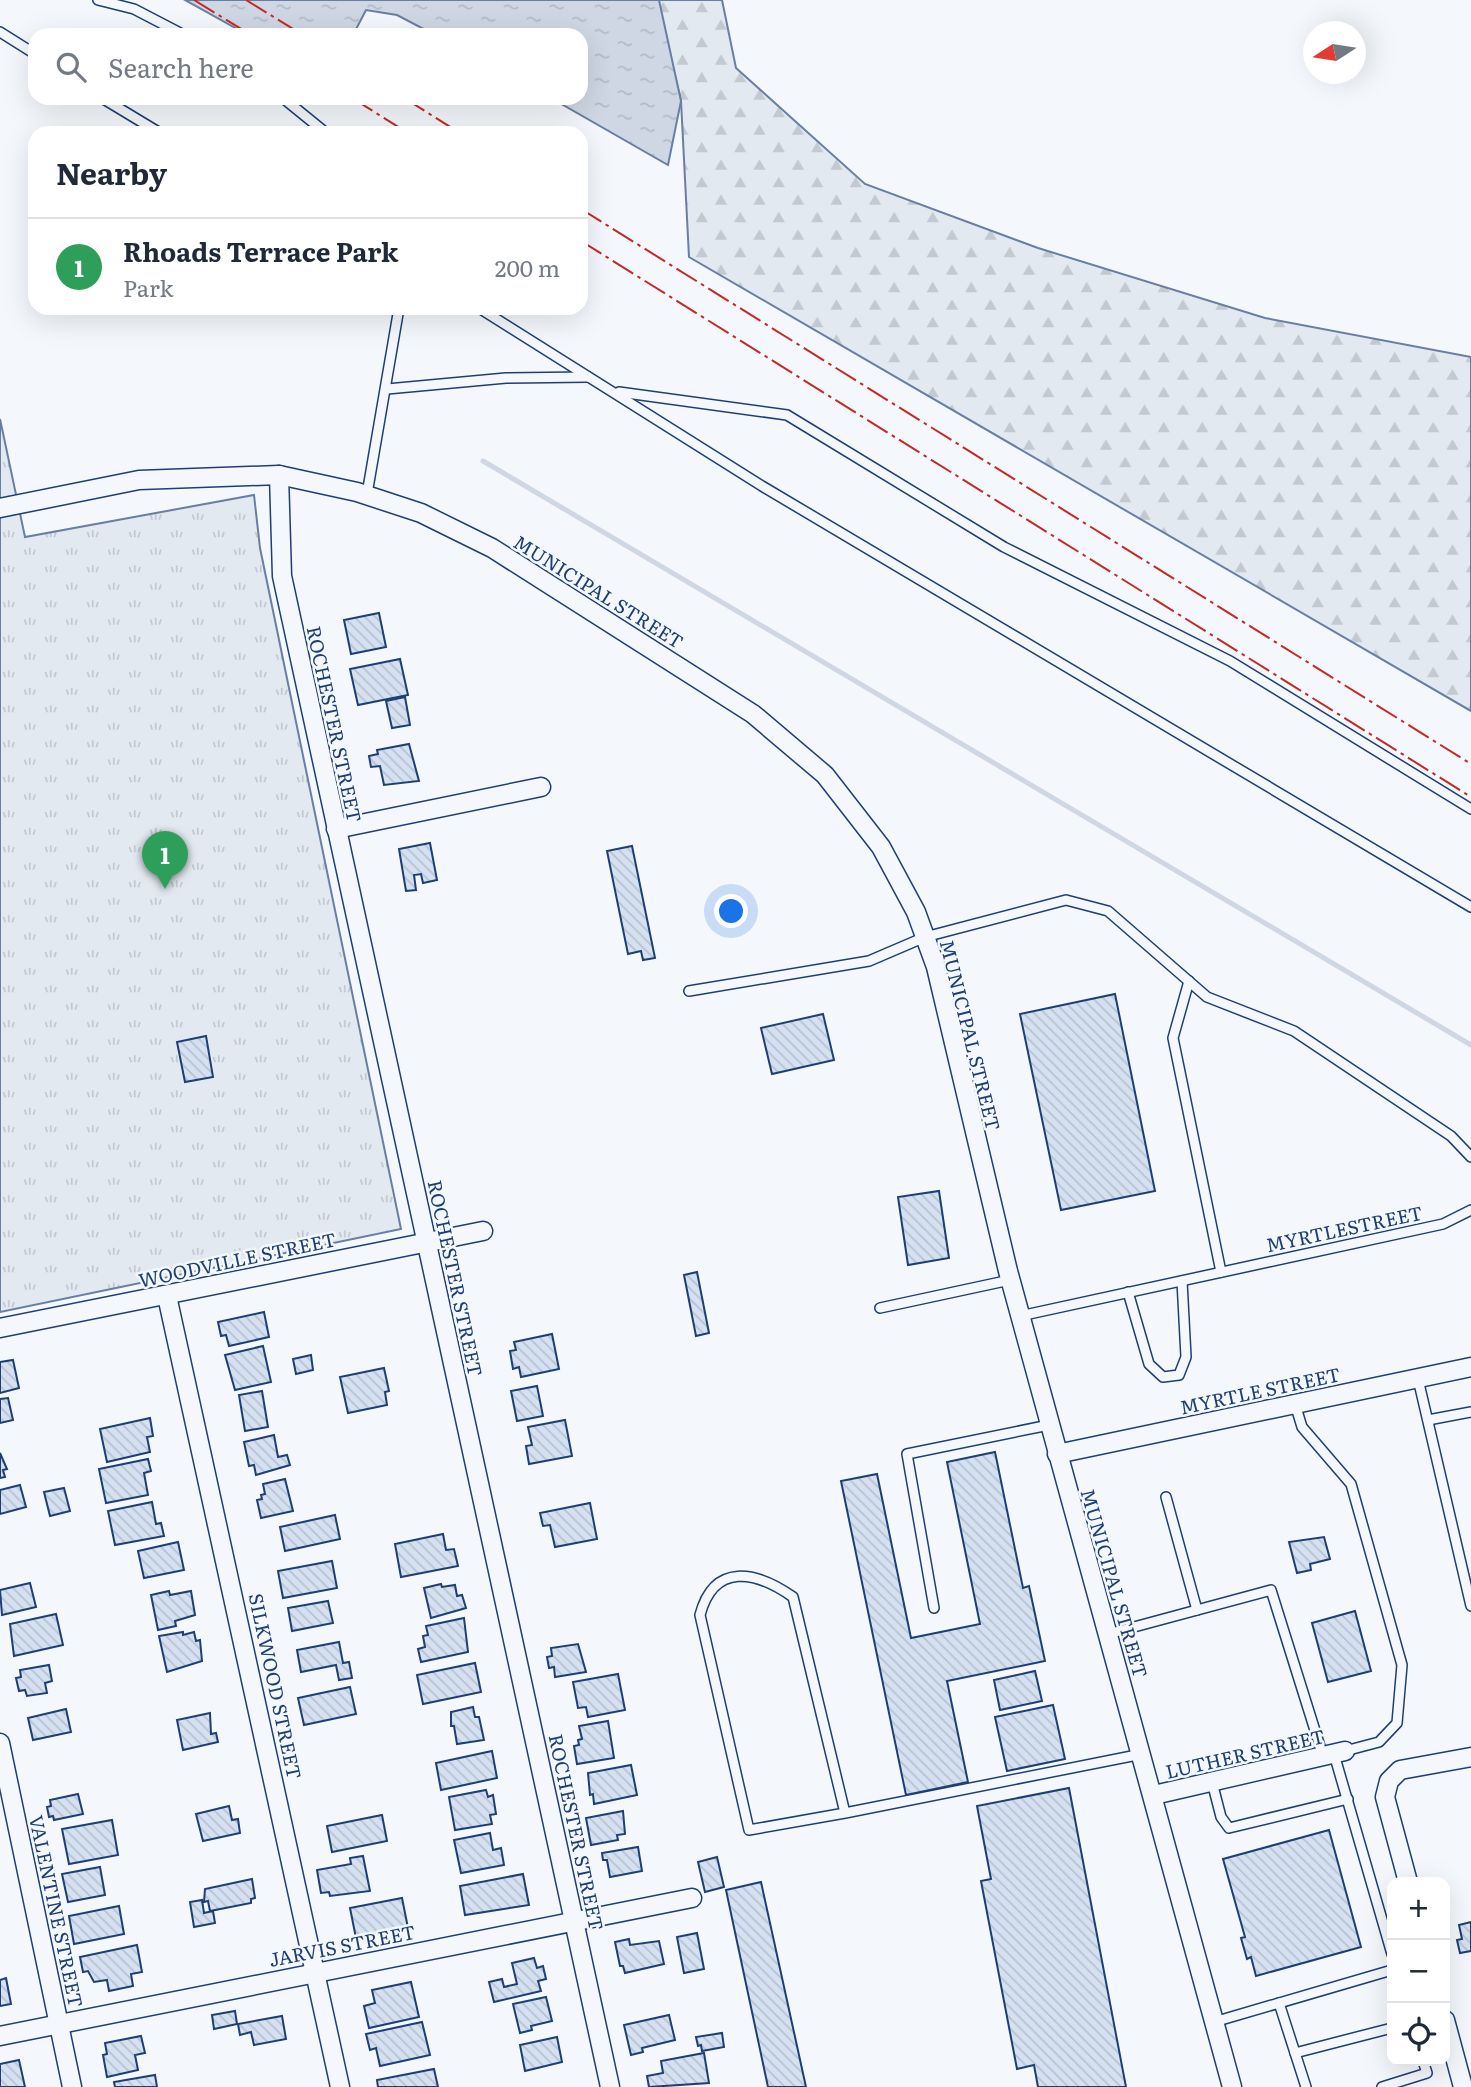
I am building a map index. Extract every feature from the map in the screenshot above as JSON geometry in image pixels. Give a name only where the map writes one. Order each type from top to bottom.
[{"type":"street","name":"MUNICIPAL STREET","points":[[0,508],[139,480],[279,475],[367,495],[421,513],[492,548],[753,713],[825,775],[881,847],[916,912],[936,967],[1010,1280],[1154,1795],[1232,2087]]},
{"type":"street","name":"ROCHESTER STREET","points":[[279,475],[282,576],[610,2087]]},
{"type":"street","points":[[336,829],[541,787]]},
{"type":"street","name":"WOODVILLE STREET","points":[[0,1328],[483,1231]]},
{"type":"street","name":"SILKWOOD STREET","points":[[167,1296],[340,2087]]},
{"type":"street","name":"MYRTLE STREET","points":[[1057,1454],[1471,1367]]},
{"type":"street","name":"VALENTINE STREET","points":[[0,1743],[72,2087]]},
{"type":"street","name":"LUTHER STREET","points":[[1154,1795],[1334,1754]]},
{"type":"street","points":[[1407,1877],[1385,1797],[1389,1781],[1400,1770],[1471,1757]]},
{"type":"street","name":"JARVIS STREET","points":[[0,2036],[692,1898]]},
{"type":"street","points":[[1450,2039],[1463,2087]]},
{"type":"lane","points":[[98,0],[134,9],[171,28]]},
{"type":"lane","points":[[0,32],[28,50]]},
{"type":"lane","points":[[114,105],[148,126]]},
{"type":"lane","points":[[292,105],[317,126]]},
{"type":"lane","points":[[367,495],[387,389],[397,315]]},
{"type":"lane","points":[[490,315],[762,486],[1471,907]]},
{"type":"lane","points":[[387,389],[506,378],[588,377]]},
{"type":"lane","points":[[613,391],[787,415],[1004,547],[1230,661],[1471,809]]},
{"type":"lane","points":[[689,990],[869,961],[925,937],[1066,900],[1108,911],[1207,997],[1294,1031],[1451,1136],[1471,1157]]},
{"type":"lane","points":[[1189,981],[1173,1038],[1221,1272]]},
{"type":"lane","name":"MYRTLESTREET","points":[[1020,1315],[1444,1224],[1471,1210]]},
{"type":"lane","points":[[880,1308],[1010,1280]]},
{"type":"lane","points":[[1128,1292],[1149,1364],[1163,1377],[1179,1375],[1186,1357],[1182,1280]]},
{"type":"lane","points":[[1418,1378],[1471,1606]]},
{"type":"lane","points":[[1295,1404],[1302,1427],[1352,1484],[1402,1665],[1396,1723],[1379,1742],[1334,1754]]},
{"type":"lane","points":[[1428,1420],[1471,1412]]},
{"type":"lane","points":[[934,1608],[907,1454],[1049,1425]]},
{"type":"lane","points":[[1166,1497],[1197,1610]]},
{"type":"lane","points":[[845,1813],[793,1597],[771,1581],[740,1575],[721,1580],[705,1596],[700,1615],[749,1830],[845,1813],[1142,1754]]},
{"type":"lane","points":[[1108,1633],[1271,1590],[1334,1754],[1388,1940]]},
{"type":"lane","points":[[1212,1782],[1221,1817],[1229,1828],[1348,1799]]},
{"type":"lane","points":[[1214,2022],[1387,1971]]},
{"type":"lane","points":[[1279,2003],[1306,2087]]},
{"type":"lane","points":[[1295,2053],[1387,2029]]},
{"type":"lane","points":[[1382,2087],[1399,2085],[1427,2073],[1425,2066]]},
{"type":"green space","points":[[657,0],[722,0],[736,68],[865,184],[1038,248],[1265,318],[1471,357],[1471,711],[689,257],[681,101]]},
{"type":"green space","points":[[0,419],[25,537],[254,495],[260,548],[401,1229],[0,1312]]},
{"type":"water","points":[[185,0],[659,0],[681,101],[668,165],[563,105],[588,105],[588,28],[422,28],[397,15],[366,10],[357,28],[235,28]]},
{"type":"building","points":[[379,613],[386,647],[351,654],[344,620]]},
{"type":"building","points":[[400,659],[408,695],[358,705],[350,669]]},
{"type":"building","points":[[405,697],[410,725],[392,728],[386,701]]},
{"type":"building","points":[[409,744],[419,781],[384,785],[380,766],[371,767],[369,756],[378,754],[377,750]]},
{"type":"building","points":[[430,843],[437,880],[423,883],[421,874],[414,875],[416,890],[406,891],[399,849]]},
{"type":"building","points":[[632,846],[655,958],[643,960],[641,951],[628,954],[607,851]]},
{"type":"building","points":[[1115,994],[1155,1191],[1061,1210],[1020,1014]]},
{"type":"building","points":[[823,1014],[834,1060],[772,1074],[761,1028]]},
{"type":"building","points":[[206,1036],[213,1077],[185,1082],[177,1042]]},
{"type":"building","points":[[939,1191],[949,1258],[908,1265],[898,1197]]},
{"type":"building","points":[[697,1272],[709,1333],[696,1336],[684,1275]]},
{"type":"building","points":[[264,1312],[269,1337],[229,1346],[226,1335],[221,1336],[218,1322]]},
{"type":"building","points":[[552,1334],[559,1369],[521,1377],[519,1367],[513,1369],[510,1351],[516,1350],[514,1342]]},
{"type":"building","points":[[263,1346],[271,1382],[235,1390],[225,1355]]},
{"type":"building","points":[[311,1355],[313,1370],[296,1374],[293,1359]]},
{"type":"building","points":[[13,1360],[19,1388],[0,1393],[0,1362]]},
{"type":"building","points":[[384,1368],[389,1391],[385,1392],[387,1405],[348,1413],[340,1377]]},
{"type":"building","points":[[537,1386],[543,1416],[517,1421],[511,1391]]},
{"type":"building","points":[[262,1391],[268,1427],[245,1431],[239,1395]]},
{"type":"building","points":[[8,1398],[13,1420],[0,1423],[0,1399]]},
{"type":"building","points":[[150,1418],[153,1436],[147,1437],[150,1452],[107,1462],[100,1429]]},
{"type":"building","points":[[565,1420],[572,1456],[529,1464],[526,1446],[532,1445],[528,1427]]},
{"type":"building","points":[[274,1435],[278,1457],[287,1455],[290,1465],[256,1475],[254,1465],[249,1466],[244,1442]]},
{"type":"building","points":[[995,1452],[1023,1588],[1029,1586],[1045,1661],[947,1681],[968,1782],[906,1795],[841,1481],[877,1474],[911,1638],[980,1624],[947,1462]]},
{"type":"building","points":[[0,1453],[7,1469],[3,1470],[5,1477],[0,1478]]},
{"type":"building","points":[[148,1459],[151,1471],[144,1473],[148,1495],[106,1503],[99,1469]]},
{"type":"building","points":[[285,1479],[293,1511],[261,1518],[257,1500],[262,1499],[261,1495],[265,1494],[263,1484]]},
{"type":"building","points":[[20,1485],[26,1507],[0,1514],[0,1490]]},
{"type":"building","points":[[64,1488],[70,1511],[50,1516],[44,1492]]},
{"type":"building","points":[[152,1502],[156,1524],[161,1523],[164,1536],[115,1545],[108,1511]]},
{"type":"building","points":[[590,1503],[597,1539],[555,1547],[550,1525],[543,1526],[540,1513]]},
{"type":"building","points":[[335,1515],[340,1539],[285,1551],[280,1527]]},
{"type":"building","points":[[443,1534],[446,1550],[454,1549],[458,1566],[401,1577],[395,1544]]},
{"type":"building","points":[[1324,1537],[1330,1559],[1310,1564],[1311,1570],[1297,1573],[1289,1542]]},
{"type":"building","points":[[178,1542],[184,1570],[144,1578],[138,1551]]},
{"type":"building","points":[[332,1561],[337,1588],[283,1598],[278,1571]]},
{"type":"building","points":[[30,1583],[36,1607],[2,1615],[0,1590]]},
{"type":"building","points":[[441,1584],[442,1587],[455,1585],[457,1596],[462,1595],[466,1608],[431,1618],[424,1588]]},
{"type":"building","points":[[169,1591],[170,1595],[191,1591],[195,1615],[175,1621],[176,1626],[158,1630],[151,1595]]},
{"type":"building","points":[[328,1601],[333,1623],[292,1631],[288,1608]]},
{"type":"building","points":[[1355,1611],[1371,1671],[1328,1682],[1312,1623]]},
{"type":"building","points":[[56,1614],[63,1645],[14,1656],[10,1624]]},
{"type":"building","points":[[464,1618],[468,1652],[421,1662],[418,1649],[425,1647],[423,1636],[428,1635],[426,1626]]},
{"type":"building","points":[[183,1632],[183,1635],[194,1632],[196,1641],[200,1640],[202,1661],[167,1672],[159,1636]]},
{"type":"building","points":[[339,1642],[343,1663],[349,1662],[352,1678],[339,1680],[336,1665],[301,1672],[297,1650]]},
{"type":"building","points":[[578,1644],[586,1672],[555,1677],[554,1667],[549,1668],[547,1657],[552,1656],[551,1648]]},
{"type":"building","points":[[475,1663],[481,1692],[423,1704],[417,1675]]},
{"type":"building","points":[[49,1665],[52,1681],[45,1683],[47,1693],[27,1696],[25,1690],[19,1691],[16,1678],[21,1677],[20,1670]]},
{"type":"building","points":[[1035,1671],[1042,1701],[1000,1710],[994,1680]]},
{"type":"building","points":[[618,1674],[625,1710],[588,1717],[586,1707],[578,1708],[573,1682]]},
{"type":"building","points":[[350,1687],[356,1714],[304,1725],[298,1698]]},
{"type":"building","points":[[1053,1705],[1065,1759],[1007,1771],[995,1717]]},
{"type":"building","points":[[473,1707],[475,1717],[479,1717],[484,1740],[457,1744],[454,1726],[451,1726],[451,1712]]},
{"type":"building","points":[[66,1709],[71,1732],[33,1740],[28,1718]]},
{"type":"building","points":[[210,1713],[211,1734],[216,1733],[218,1742],[183,1750],[177,1720]]},
{"type":"building","points":[[608,1721],[614,1758],[577,1764],[574,1746],[579,1745],[578,1740],[582,1739],[579,1726]]},
{"type":"building","points":[[492,1751],[497,1778],[441,1790],[436,1763]]},
{"type":"building","points":[[631,1765],[637,1795],[594,1804],[593,1794],[590,1795],[588,1773]]},
{"type":"building","points":[[1069,1788],[1126,2087],[1038,2087],[1034,2065],[1017,2069],[981,1881],[991,1879],[977,1806]]},
{"type":"building","points":[[486,1790],[488,1797],[493,1795],[496,1814],[490,1815],[492,1824],[455,1830],[449,1797]]},
{"type":"building","points":[[78,1794],[83,1814],[54,1820],[53,1816],[49,1817],[47,1807],[51,1806],[50,1800]]},
{"type":"building","points":[[229,1806],[232,1820],[238,1819],[240,1833],[203,1841],[196,1814]]},
{"type":"building","points":[[623,1811],[625,1834],[617,1835],[618,1840],[591,1845],[586,1818]]},
{"type":"building","points":[[382,1815],[387,1841],[332,1852],[327,1826]]},
{"type":"building","points":[[112,1820],[118,1855],[69,1864],[62,1829]]},
{"type":"building","points":[[1329,1830],[1361,1947],[1256,1976],[1251,1957],[1247,1959],[1241,1938],[1245,1937],[1223,1859]]},
{"type":"building","points":[[490,1833],[493,1850],[501,1848],[504,1865],[461,1873],[454,1840]]},
{"type":"building","points":[[638,1847],[642,1871],[610,1877],[607,1860],[603,1860],[602,1853]]},
{"type":"building","points":[[363,1856],[370,1891],[330,1896],[329,1892],[321,1893],[317,1870],[351,1864],[350,1858]]},
{"type":"building","points":[[717,1857],[724,1887],[705,1892],[698,1862]]},
{"type":"building","points":[[100,1867],[105,1895],[68,1902],[62,1874]]},
{"type":"building","points":[[523,1874],[529,1905],[465,1915],[460,1886]]},
{"type":"building","points":[[252,1879],[255,1898],[251,1899],[251,1903],[210,1911],[208,1901],[204,1902],[205,1889]]},
{"type":"building","points":[[761,1882],[806,2087],[768,2087],[726,1890]]},
{"type":"building","points":[[402,1898],[408,1928],[356,1938],[350,1908]]},
{"type":"building","points":[[202,1900],[204,1913],[213,1911],[215,1923],[194,1927],[190,1902]]},
{"type":"building","points":[[119,1906],[124,1934],[74,1944],[69,1916]]},
{"type":"building","points":[[1471,1922],[1471,1951],[1460,1953],[1457,1940],[1462,1939],[1459,1925]]},
{"type":"building","points":[[697,1933],[704,1969],[684,1973],[677,1937]]},
{"type":"building","points":[[629,1939],[630,1945],[659,1941],[664,1964],[625,1973],[623,1966],[620,1966],[615,1942]]},
{"type":"building","points":[[137,1945],[142,1972],[131,1974],[133,1986],[109,1991],[107,1980],[94,1982],[88,1971],[83,1972],[80,1957]]},
{"type":"building","points":[[534,1958],[537,1968],[543,1966],[546,1979],[538,1981],[541,1991],[494,2002],[489,1982],[502,1979],[504,1987],[517,1984],[512,1963]]},
{"type":"building","points":[[6,1978],[11,2004],[0,2006],[0,1980]]},
{"type":"building","points":[[411,1982],[419,2017],[369,2028],[364,2006],[375,2003],[372,1990]]},
{"type":"building","points":[[546,1997],[552,2021],[531,2026],[532,2030],[520,2033],[513,2004]]},
{"type":"building","points":[[235,2011],[237,2024],[214,2029],[212,2015]]},
{"type":"building","points":[[669,2015],[675,2040],[642,2048],[643,2052],[631,2055],[624,2025]]},
{"type":"building","points":[[282,2016],[286,2039],[254,2045],[251,2032],[240,2035],[238,2024]]},
{"type":"building","points":[[422,2022],[430,2055],[380,2066],[376,2048],[370,2050],[366,2034]]},
{"type":"building","points":[[722,2033],[724,2047],[702,2051],[701,2045],[698,2046],[696,2037]]},
{"type":"building","points":[[141,2036],[145,2053],[135,2055],[138,2070],[107,2077],[103,2055],[107,2054],[105,2043]]},
{"type":"building","points":[[557,2037],[562,2062],[525,2071],[520,2045]]},
{"type":"building","points":[[704,2053],[709,2083],[649,2087],[647,2076],[663,2073],[661,2061]]},
{"type":"building","points":[[19,2060],[25,2087],[0,2087],[0,2064]]},
{"type":"building","points":[[434,2069],[438,2087],[378,2087],[377,2080]]},
{"type":"building","points":[[155,2075],[157,2087],[115,2087],[114,2082]]},
{"type":"waterway","points":[[483,461],[1471,1045]]},
{"type":"power","points":[[194,0],[240,28]]},
{"type":"power","points":[[246,0],[292,28]]},
{"type":"power","points":[[363,105],[397,126]]},
{"type":"power","points":[[415,105],[449,126]]},
{"type":"power","points":[[588,213],[1471,764]]},
{"type":"power","points":[[588,245],[1471,797]]},
{"type":"place","name":"Rhoads Terrace Park","points":[[165,889]]}]
